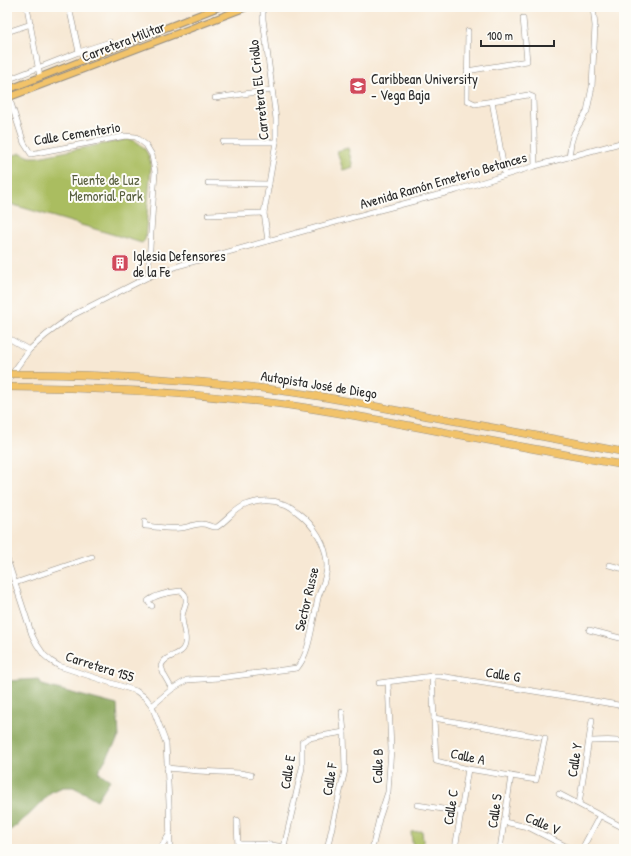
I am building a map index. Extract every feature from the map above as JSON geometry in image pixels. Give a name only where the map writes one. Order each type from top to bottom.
[{"type":"highway","name":"Autopista José de Diego","points":[[7,374],[71,374],[143,377],[226,384],[353,401],[624,452]]},
{"type":"highway","name":"Autopista José de Diego","points":[[7,387],[138,390],[288,405],[624,465]]},
{"type":"main road","name":"Carretera Militar","points":[[7,90],[219,7]]},
{"type":"main road","name":"Carretera Militar","points":[[8,98],[247,7]]},
{"type":"street","points":[[28,7],[40,77]]},
{"type":"street","points":[[70,7],[79,52]]},
{"type":"street","name":"Carretera El Criollo","points":[[263,7],[263,19],[276,120],[276,142],[264,213],[268,241]]},
{"type":"street","points":[[569,157],[574,133],[587,112],[592,87],[595,26],[593,7]]},
{"type":"street","points":[[467,71],[527,61],[522,18]]},
{"type":"street","points":[[7,32],[31,24]]},
{"type":"street","points":[[468,31],[467,100],[475,104],[528,96],[533,97],[535,166]]},
{"type":"street","points":[[7,80],[79,52],[110,42],[112,48]]},
{"type":"street","points":[[215,98],[272,90]]},
{"type":"street","name":"Calle Cementerio","points":[[8,98],[24,143],[31,154],[125,136],[136,137],[146,145],[152,155],[155,172],[148,277]]},
{"type":"street","points":[[492,101],[505,175]]},
{"type":"street","points":[[223,142],[276,142]]},
{"type":"street","name":"Avenida Ramón Emeterio Betances","points":[[268,241],[457,190],[535,166],[624,142]]},
{"type":"street","points":[[208,183],[269,184]]},
{"type":"street","points":[[208,215],[264,213]]},
{"type":"street","points":[[7,381],[29,350],[73,315],[148,277],[181,265],[268,241]]},
{"type":"street","points":[[7,338],[29,350]]},
{"type":"street","name":"Sector Russe","points":[[145,521],[145,526],[188,528],[203,524],[217,528],[234,512],[246,504],[263,501],[277,502],[288,506],[303,517],[319,536],[325,551],[327,567],[304,658],[297,668],[218,678],[187,680],[172,689],[152,706]]},
{"type":"street","points":[[15,583],[92,557]]},
{"type":"street","name":"Carretera 155","points":[[7,559],[32,635],[39,649],[51,661],[70,670],[136,691],[146,698],[152,706],[166,743],[170,849]]},
{"type":"street","points":[[609,565],[624,569]]},
{"type":"street","points":[[152,606],[148,601],[158,596],[181,592],[186,596],[187,600],[182,617],[185,646],[178,653],[165,660],[161,666],[172,689]]},
{"type":"street","points":[[589,630],[624,639]]},
{"type":"street","name":"Calle G","points":[[379,683],[432,676],[624,706]]},
{"type":"street","name":"Calle A","points":[[432,676],[436,761],[468,769],[536,780],[542,737],[434,718]]},
{"type":"street","name":"Calle B","points":[[372,849],[379,819],[388,792],[391,749],[388,682]]},
{"type":"street","name":"Calle F","points":[[327,849],[345,770],[342,712]]},
{"type":"street","name":"Calle Y","points":[[579,804],[592,720]]},
{"type":"street","name":"Calle E","points":[[287,848],[302,768],[302,742],[309,738],[344,732]]},
{"type":"street","points":[[589,741],[611,740],[624,742]]},
{"type":"street","points":[[167,768],[251,775]]},
{"type":"street","name":"Calle C","points":[[455,849],[468,769]]},
{"type":"street","name":"Calle S","points":[[500,849],[511,776]]},
{"type":"street","points":[[559,794],[624,828]]},
{"type":"street","points":[[417,805],[462,812]]},
{"type":"street","points":[[582,849],[600,815]]},
{"type":"street","points":[[237,820],[238,846],[266,844],[287,848]]},
{"type":"street","name":"Calle V","points":[[504,822],[528,827],[571,849]]},
{"type":"street","points":[[160,849],[170,832]]},
{"type":"green space","name":"Fuente de Luz Memorial Park","points":[[129,139],[138,142],[144,148],[149,156],[151,165],[145,240],[142,243],[7,203],[7,157],[21,153],[30,157],[38,157]]},
{"type":"green space","points":[[348,148],[353,167],[343,170],[337,151]]},
{"type":"green space","points":[[39,679],[42,685],[117,705],[119,737],[98,772],[110,780],[97,800],[73,787],[63,787],[51,792],[30,814],[7,833],[7,681]]},
{"type":"green space","points":[[422,831],[424,849],[413,849],[411,832]]},
{"type":"place","name":"Caribbean University - Vega Baja","points":[[358,86]]},
{"type":"place","name":"Iglesia Defensores de la Fe","points":[[120,263]]}]
